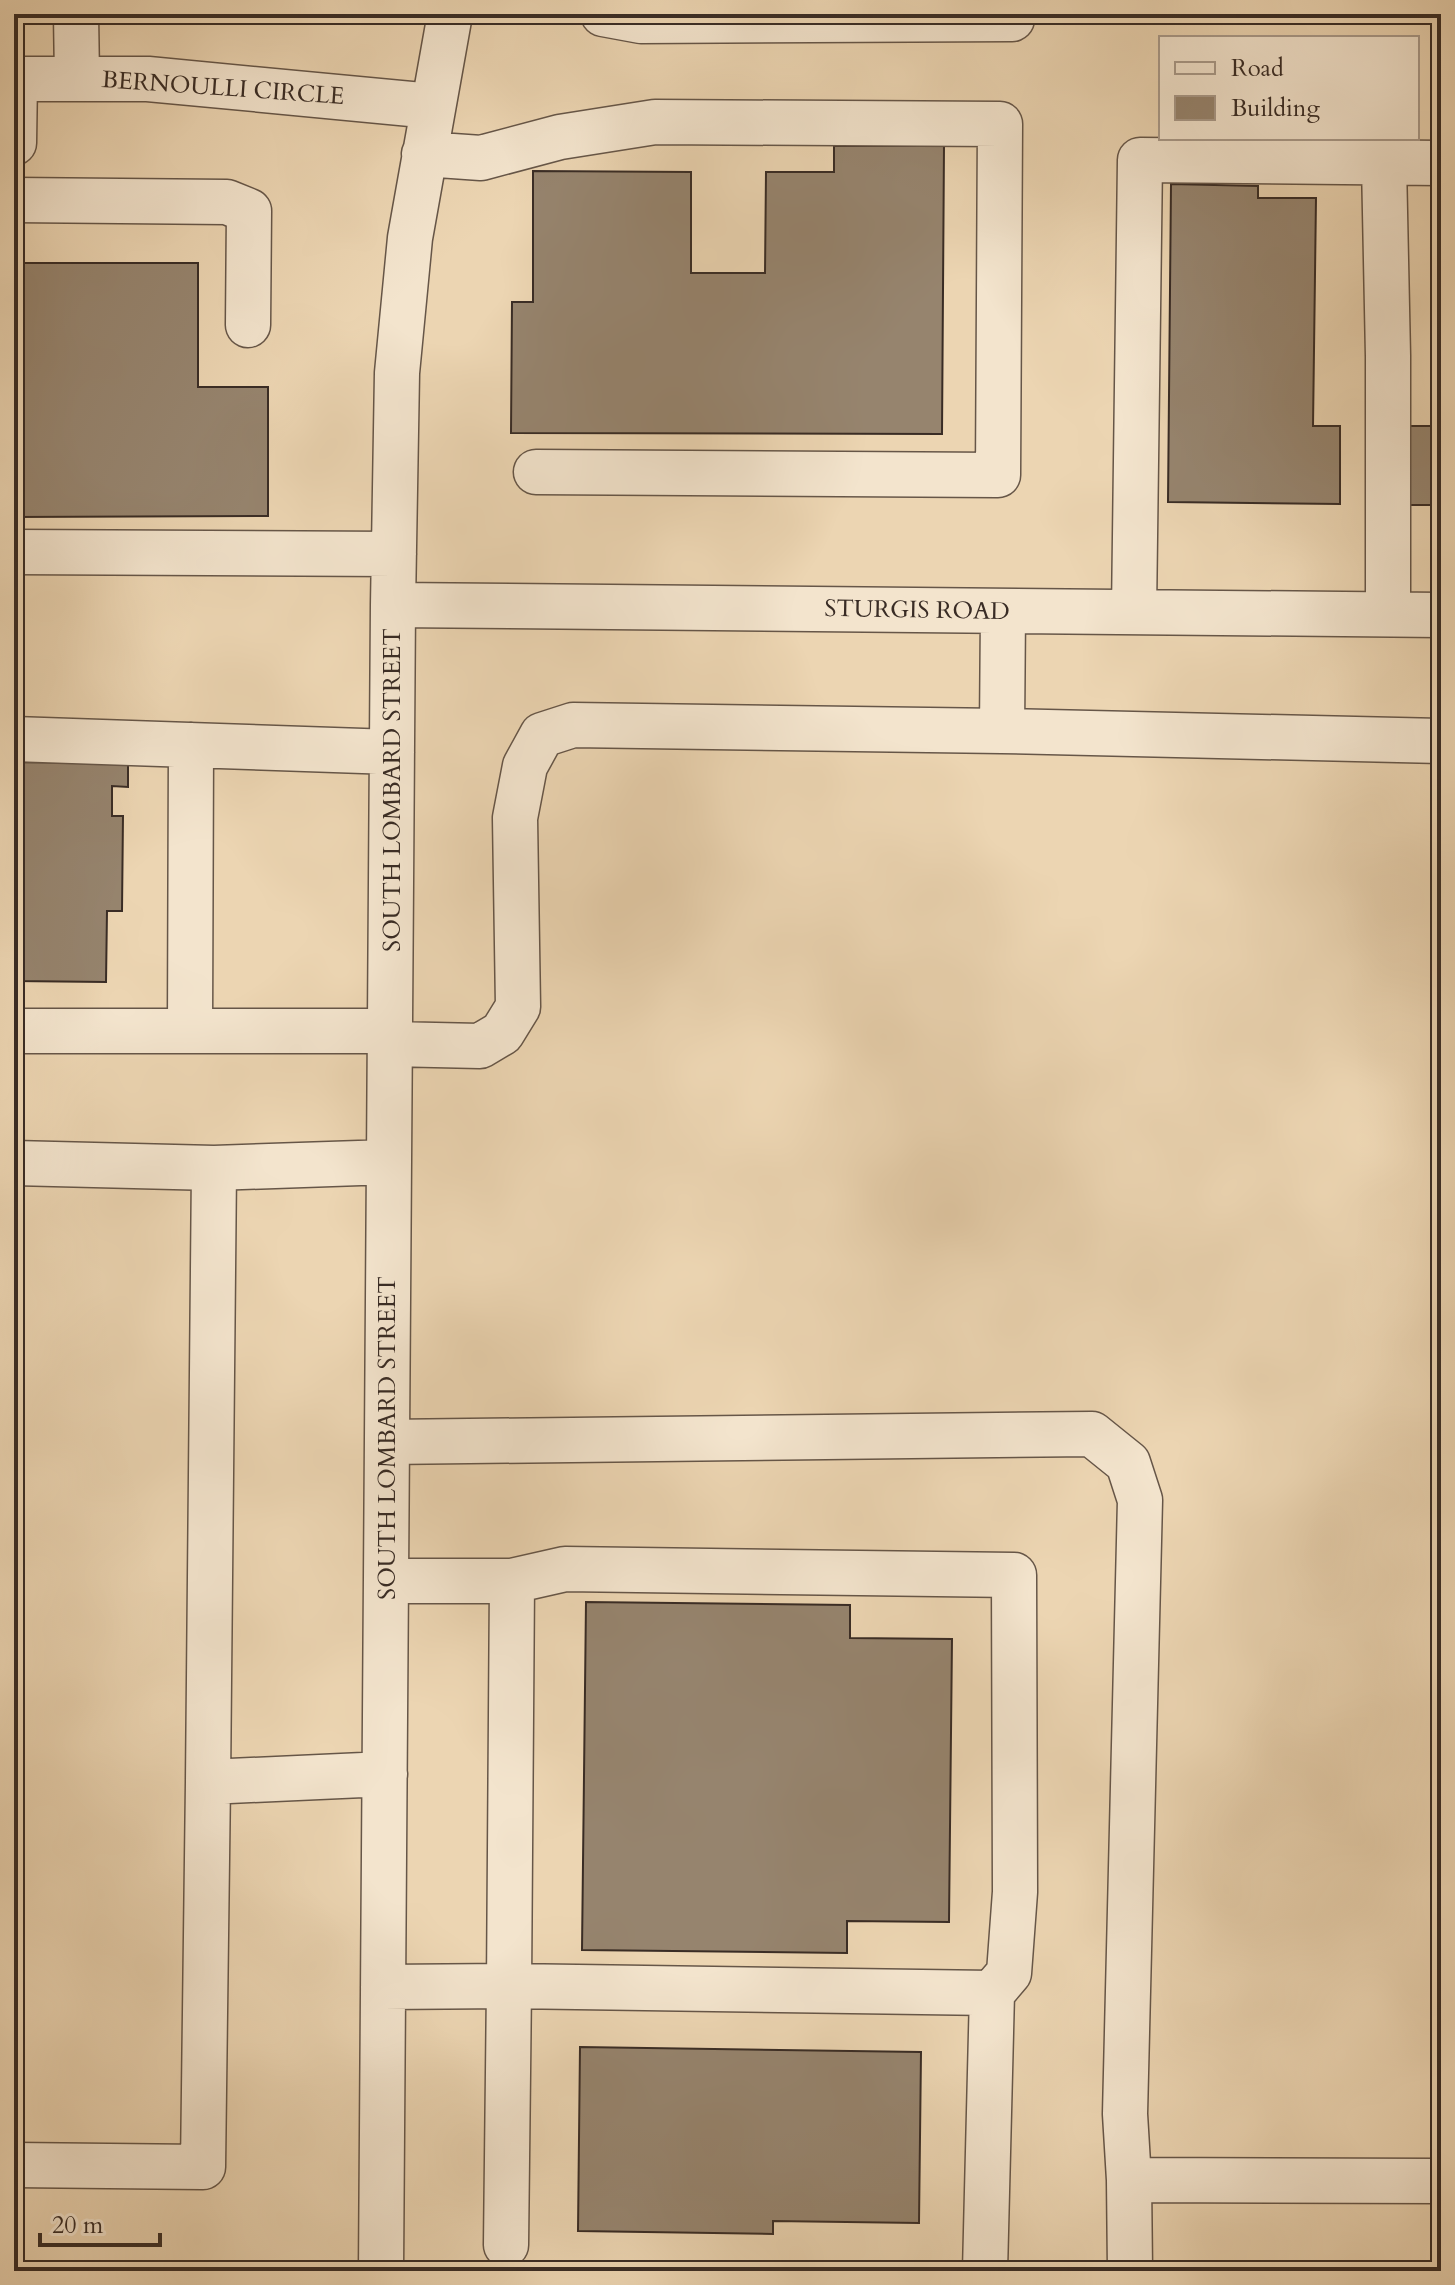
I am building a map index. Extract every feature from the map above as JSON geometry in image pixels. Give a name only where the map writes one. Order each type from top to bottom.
[{"type":"street","points":[[76,14],[77,78]]},
{"type":"street","name":"SOUTH LOMBARD STREET","points":[[381,2271],[397,373],[410,238],[450,14]]},
{"type":"street","points":[[603,14],[641,21],[1012,17]]},
{"type":"street","points":[[14,79],[14,143]]},
{"type":"street","name":"BERNOULLI CIRCLE","points":[[14,79],[148,79],[432,106]]},
{"type":"street","points":[[424,154],[481,158],[560,137],[655,122],[1000,124],[998,475],[536,472]]},
{"type":"street","points":[[1134,612],[1140,160],[1441,163]]},
{"type":"street","points":[[1384,164],[1388,614]]},
{"type":"street","points":[[14,200],[227,202],[249,211],[248,325]]},
{"type":"street","points":[[14,552],[394,554]]},
{"type":"street","name":"STURGIS ROAD","points":[[393,605],[1441,615]]},
{"type":"street","points":[[1002,731],[1003,611]]},
{"type":"street","points":[[14,1031],[190,1031],[390,1037],[480,1046],[502,1033],[518,1007],[515,818],[525,766],[542,735],[573,725],[1441,741]]},
{"type":"street","points":[[14,739],[392,752]]},
{"type":"street","points":[[190,1031],[191,745]]},
{"type":"street","points":[[14,1163],[214,1168],[389,1162]]},
{"type":"street","points":[[14,2165],[203,2167],[214,1168]]},
{"type":"street","points":[[387,1442],[1092,1434],[1128,1463],[1140,1500],[1125,2114],[1130,2271]]},
{"type":"street","points":[[386,1581],[512,1581],[565,1569],[1014,1575],[1015,1892],[1009,1973],[992,1993],[985,2271]]},
{"type":"street","points":[[506,2245],[512,1581]]},
{"type":"street","points":[[208,1782],[385,1774]]},
{"type":"street","points":[[383,1987],[992,1993]]},
{"type":"street","points":[[1129,2180],[1441,2181]]},
{"type":"building","points":[[834,146],[944,146],[942,434],[511,433],[512,302],[533,302],[533,171],[691,172],[691,273],[765,273],[766,172],[834,172]]},
{"type":"building","points":[[1171,184],[1258,186],[1258,198],[1316,198],[1313,426],[1340,426],[1340,504],[1168,502]]},
{"type":"building","points":[[1435,200],[1441,200],[1441,505],[1407,505],[1407,426],[1436,426]]},
{"type":"building","points":[[14,263],[198,263],[198,387],[268,387],[268,516],[14,517]]},
{"type":"building","points":[[14,762],[128,763],[128,787],[112,786],[112,816],[123,816],[122,911],[107,911],[106,982],[14,981]]},
{"type":"building","points":[[586,1602],[850,1605],[850,1638],[952,1639],[949,1922],[847,1921],[847,1953],[582,1950]]},
{"type":"building","points":[[580,2047],[921,2052],[919,2223],[773,2221],[773,2234],[578,2231]]}]
